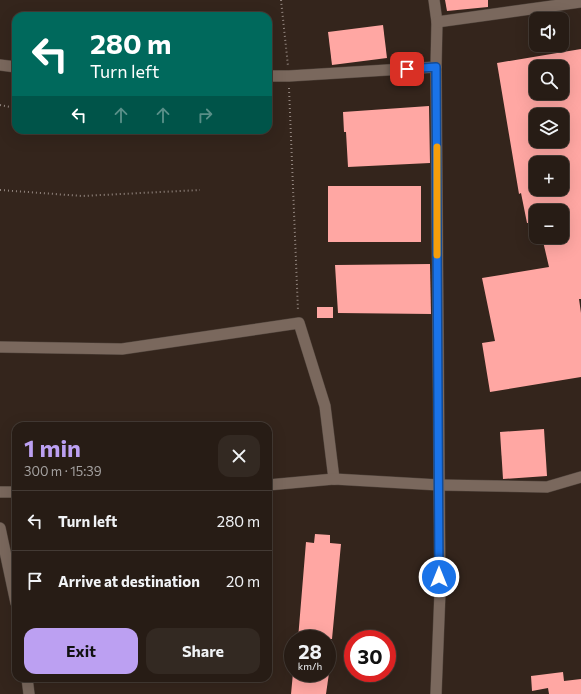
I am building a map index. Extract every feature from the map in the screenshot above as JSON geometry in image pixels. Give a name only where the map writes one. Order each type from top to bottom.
[{"type":"street","points":[[434,0],[437,22],[436,67],[440,592],[436,694]]},
{"type":"street","points":[[437,22],[581,2]]},
{"type":"street","points":[[0,65],[12,66]]},
{"type":"street","points":[[272,76],[436,67]]},
{"type":"street","points":[[0,347],[122,349],[299,322],[325,406],[334,479]]},
{"type":"street","points":[[272,485],[334,479],[439,485],[547,487],[581,477]]},
{"type":"street","points":[[0,492],[12,492]]},
{"type":"street","points":[[0,528],[12,584]]},
{"type":"street","points":[[28,682],[29,694]]},
{"type":"path","points":[[281,0],[289,76],[299,322]]},
{"type":"path","points":[[0,105],[12,107]]},
{"type":"path","points":[[0,190],[82,196],[200,190]]},
{"type":"building","points":[[445,0],[488,0],[488,7],[447,11]]},
{"type":"building","points":[[383,25],[387,58],[332,65],[328,32]]},
{"type":"building","points":[[581,49],[581,299],[579,299],[581,313],[581,377],[490,392],[482,343],[495,341],[482,278],[549,267],[544,244],[569,244],[569,204],[529,204],[529,223],[527,223],[521,193],[519,194],[497,63]]},
{"type":"building","points":[[429,106],[430,163],[348,167],[343,112]]},
{"type":"building","points":[[328,186],[421,186],[421,242],[328,242]]},
{"type":"building","points":[[430,264],[431,314],[338,313],[335,265]]},
{"type":"building","points":[[317,307],[333,307],[333,318],[317,318]]},
{"type":"building","points":[[544,429],[547,476],[503,479],[500,432]]},
{"type":"building","points":[[315,534],[330,535],[330,543],[341,544],[333,630],[299,630],[306,542],[314,543]]},
{"type":"building","points":[[563,672],[564,681],[581,679],[581,694],[549,694],[548,688],[532,691],[531,676]]},
{"type":"building","points":[[292,682],[328,682],[326,694],[291,694]]},
{"type":"slow traffic","points":[[437,147],[437,255]]},
{"type":"route","points":[[407,69],[436,67],[439,577]]}]
